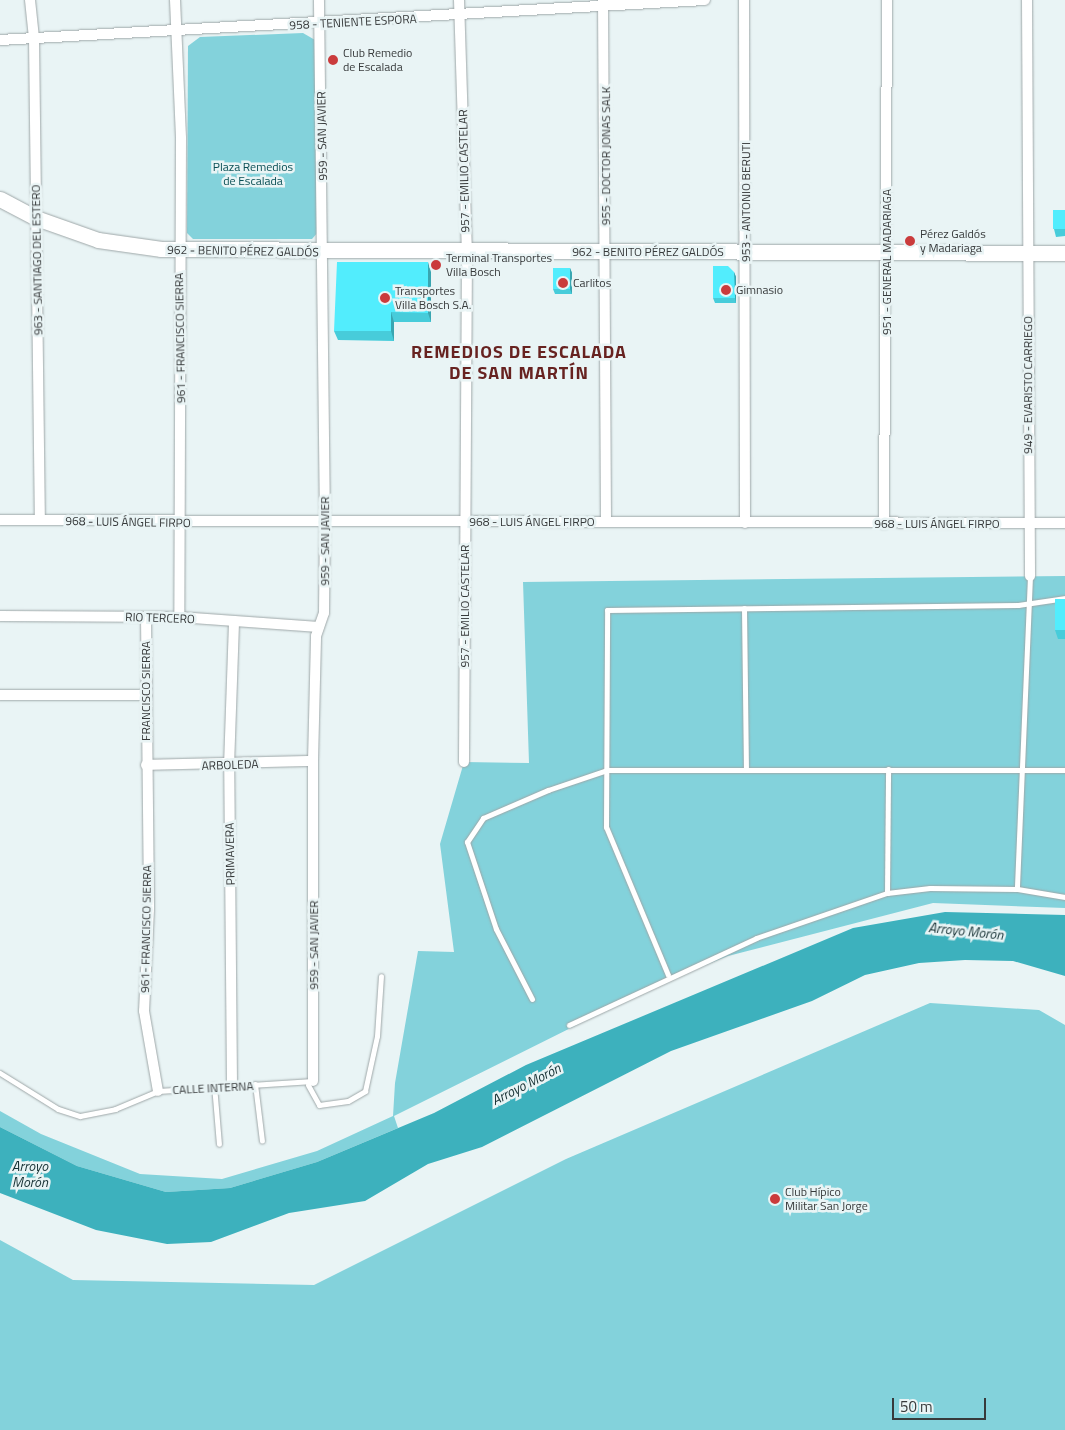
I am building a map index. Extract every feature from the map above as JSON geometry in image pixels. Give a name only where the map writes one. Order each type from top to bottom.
[{"type":"main road","name":"962 - BENITO PÉREZ GALDÓS","points":[[0,199],[36,218],[98,240],[179,250],[324,253],[1065,253]]},
{"type":"street","name":"963 - SANTIAGO DEL ESTERO","points":[[30,0],[34,39],[40,520]]},
{"type":"street","name":"961 - FRANCISCO SIERRA","points":[[175,0],[179,31],[182,523],[179,617]]},
{"type":"street","name":"959 - SAN JAVIER","points":[[310,1083],[313,760],[319,627],[324,613],[325,524],[324,253],[321,23],[319,0]]},
{"type":"street","name":"957 - EMILIO CASTELAR","points":[[459,0],[466,253],[464,762]]},
{"type":"street","name":"958 - TENIENTE ESPORA","points":[[0,40],[460,16],[604,4],[705,0]]},
{"type":"street","name":"953 - ANTONIO BERUTI","points":[[744,0],[746,252],[745,523]]},
{"type":"street","name":"951 - GENERAL MADARIAGA","points":[[884,524],[887,0]]},
{"type":"street","name":"949 - EVARISTO CARRIEGO","points":[[1027,0],[1030,576]]},
{"type":"street","name":"955 - DOCTOR JONAS SALK","points":[[604,4],[607,252],[606,522]]},
{"type":"street","name":"968 - LUIS ÁNGEL FIRPO","points":[[0,520],[325,524],[466,522],[1065,523]]},
{"type":"street","name":"RIO TERCERO","points":[[0,616],[179,617],[319,627]]},
{"type":"street","name":"FRANCISCO SIERRA","points":[[146,617],[146,765]]},
{"type":"street","name":"PRIMAVERA","points":[[232,1085],[229,766],[234,622]]},
{"type":"street","points":[[0,695],[145,695]]},
{"type":"street","name":"ARBOLEDA","points":[[146,765],[229,766],[313,760]]},
{"type":"street","name":"961- FRANCISCO SIERRA","points":[[146,765],[149,909],[144,1011],[158,1091]]},
{"type":"lane","name":"949 - EVARISTO CARRIEGO","points":[[1017,889],[1024,769],[1030,576]]},
{"type":"lane","points":[[668,975],[609,841],[607,610],[1028,603],[1065,598]]},
{"type":"lane","points":[[744,608],[746,770]]},
{"type":"lane","points":[[887,894],[888,768]]},
{"type":"lane","points":[[532,999],[496,929],[469,851],[471,830],[491,814],[607,770],[888,768],[1065,770]]},
{"type":"lane","points":[[569,1025],[668,975],[756,938],[887,894],[930,888],[1017,889],[1065,897]]},
{"type":"lane","points":[[310,1083],[319,1105],[348,1101],[365,1092],[377,1036],[380,976]]},
{"type":"lane","name":"CALLE INTERNA","points":[[0,1073],[68,1114],[115,1109],[158,1091],[214,1085],[310,1083]]},
{"type":"lane","points":[[255,1084],[262,1141]]},
{"type":"lane","points":[[214,1085],[219,1144]]},
{"type":"green space","name":"Plaza Remedios de Escalada","points":[[303,33],[315,40],[319,231],[312,239],[193,239],[187,233],[188,46],[200,37]]},
{"type":"green space","points":[[1065,576],[1065,908],[933,903],[728,956],[659,984],[394,1116],[398,1128],[317,1162],[230,1188],[166,1192],[77,1166],[0,1127],[0,1111],[41,1134],[140,1174],[222,1179],[317,1151],[393,1116],[395,1083],[418,951],[454,952],[440,844],[464,762],[529,763],[523,582]]},
{"type":"green space","name":"Club Hípico Militar San Jorge","points":[[930,1003],[1039,1010],[1065,1025],[1065,1430],[0,1430],[0,1240],[73,1280],[314,1285],[566,1159]]},
{"type":"water","name":"Arroyo Morón","points":[[945,912],[1065,915],[1065,976],[1013,961],[965,960],[919,963],[865,975],[812,1001],[671,1051],[482,1147],[428,1164],[365,1201],[289,1213],[211,1242],[167,1244],[96,1230],[0,1193],[0,1127],[77,1166],[166,1192],[230,1188],[317,1162],[434,1113],[526,1065],[853,928]]},
{"type":"building","points":[[1053,210],[1065,210],[1065,229],[1053,229]]},
{"type":"building","name":"Transportes Villa Bosch S.A.","points":[[337,262],[428,262],[428,313],[391,312],[391,331],[334,331]]},
{"type":"building","name":"Gimnasio","points":[[713,266],[728,266],[734,272],[735,298],[713,298]]},
{"type":"building","name":"Carlitos","points":[[553,268],[570,268],[570,289],[553,289]]},
{"type":"building","points":[[1055,599],[1065,599],[1065,630],[1055,630]]},
{"type":"place","name":"Club Remedio de Escalada","points":[[333,60]]},
{"type":"place","name":"Pérez Galdós y Madariaga","points":[[910,241]]},
{"type":"place","name":"Terminal Transportes Villa Bosch","points":[[436,265]]},
{"type":"place","name":"Carlitos","points":[[563,283]]},
{"type":"place","name":"Gimnasio","points":[[726,290]]},
{"type":"place","name":"Transportes Villa Bosch S.A.","points":[[385,298]]},
{"type":"place","name":"Club Hípico Militar San Jorge","points":[[775,1199]]},
{"type":"district","name":"REMEDIOS DE ESCALADA DE SAN MARTÍN","points":[[519,363]]}]
